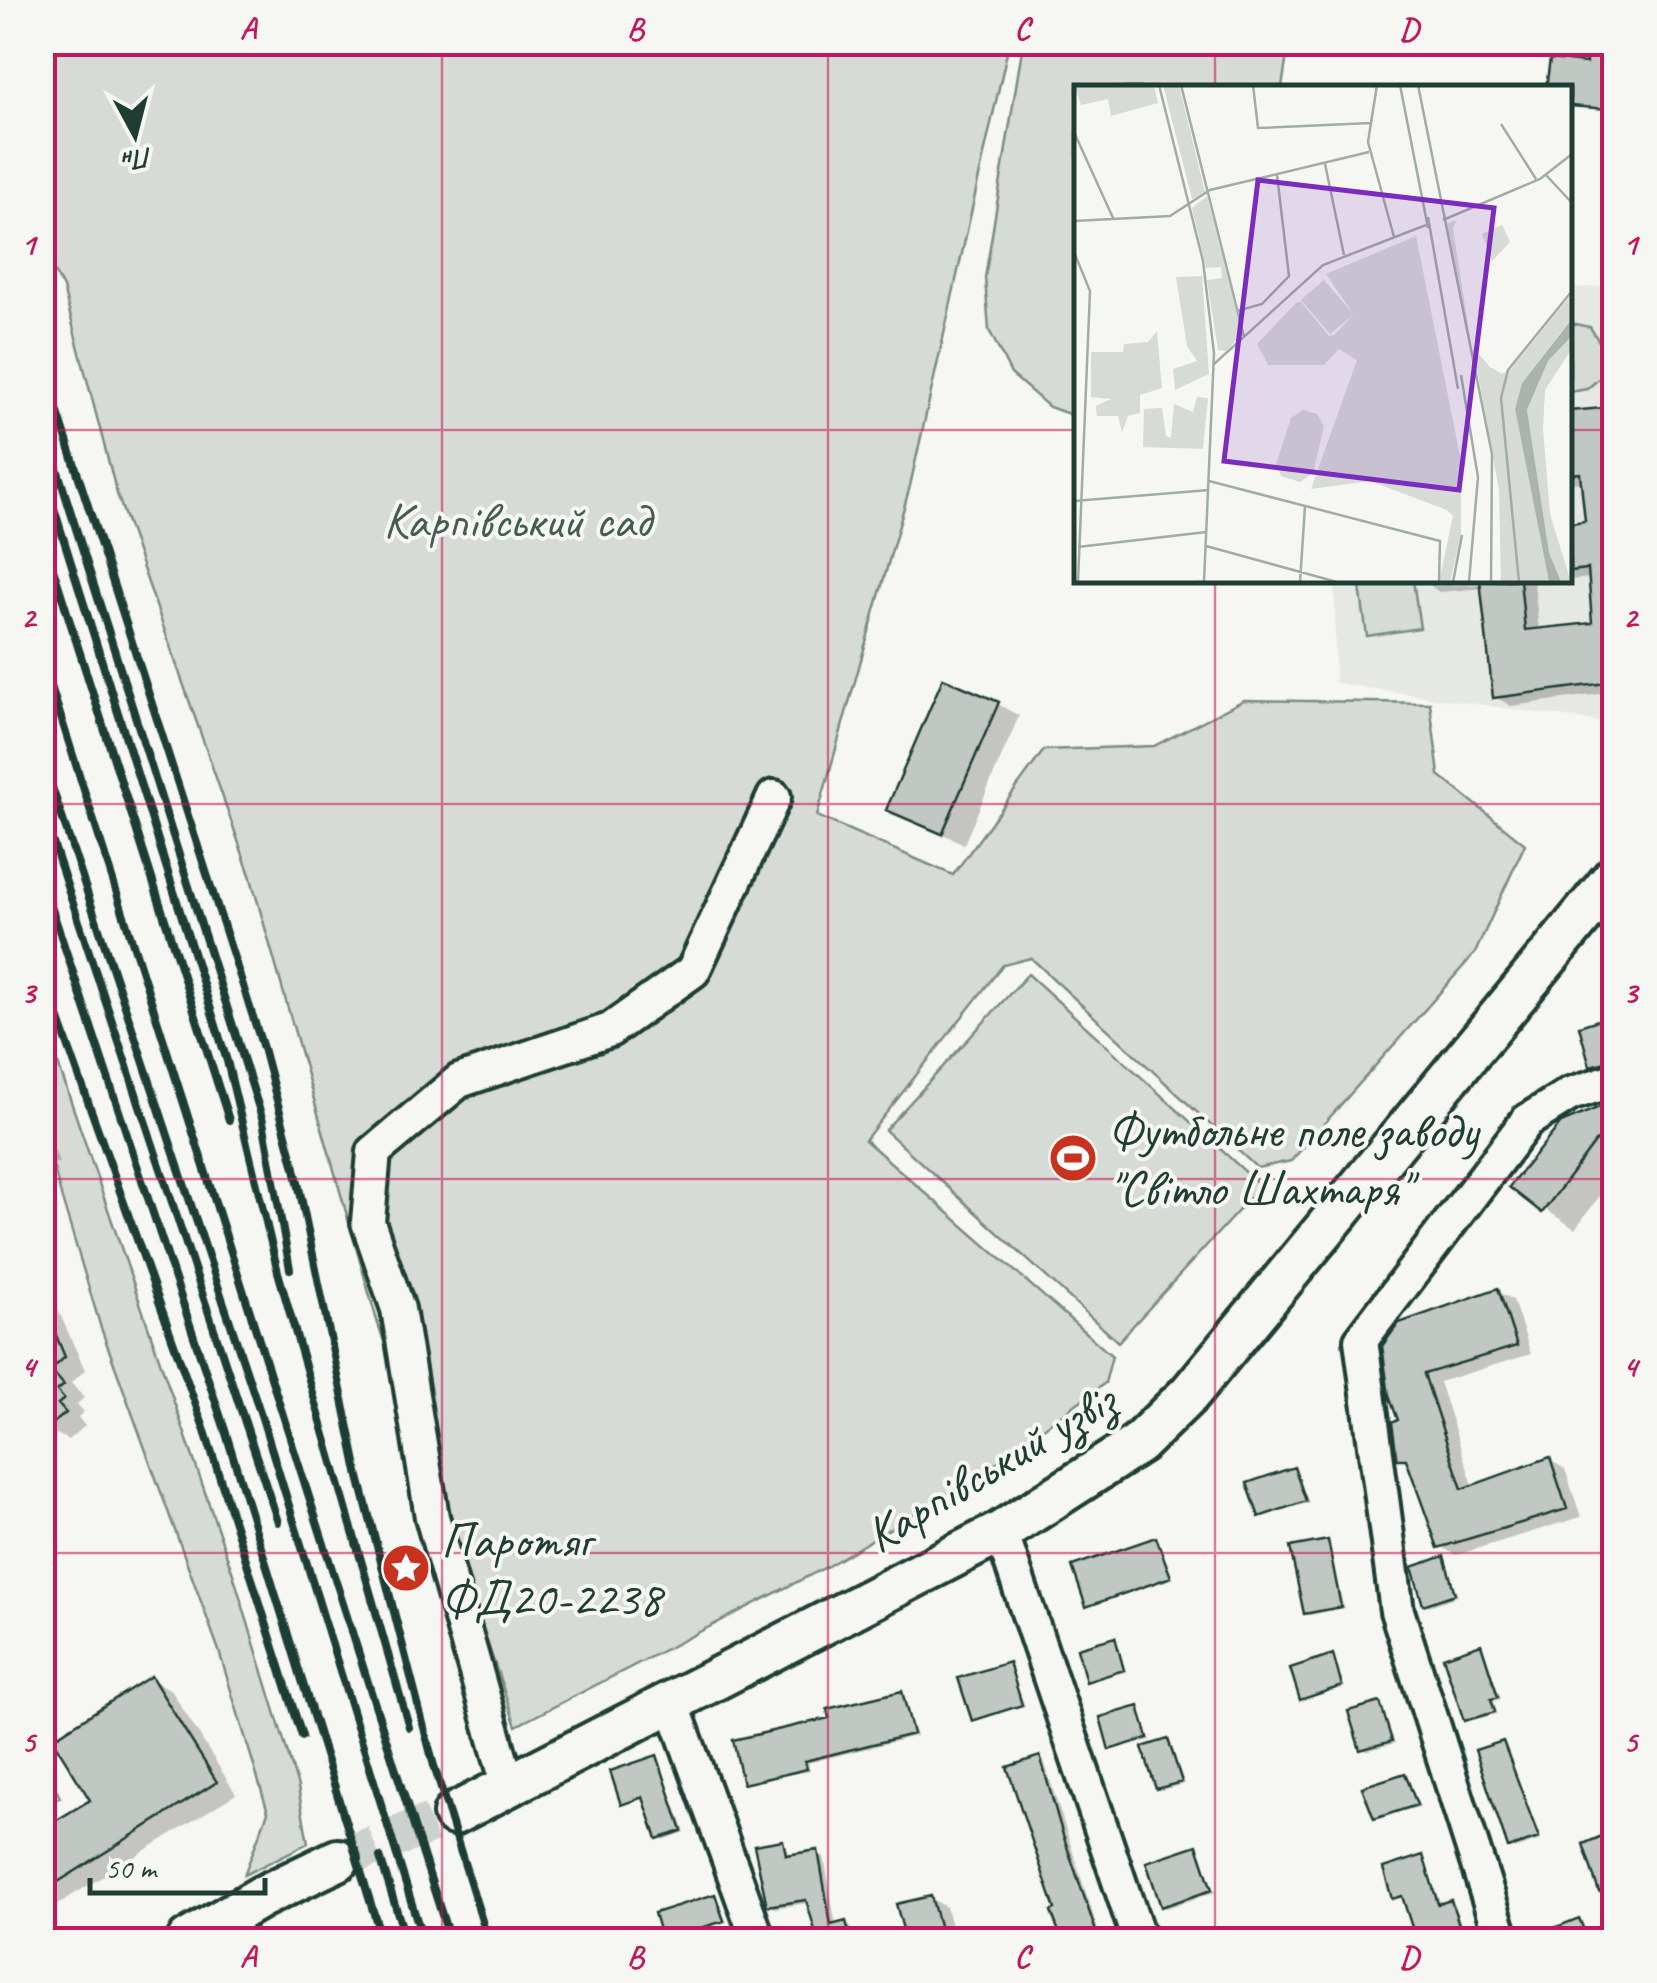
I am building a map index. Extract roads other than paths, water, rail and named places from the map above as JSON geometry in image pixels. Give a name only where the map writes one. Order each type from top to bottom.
[{"type":"main road","name":"Карпівський узвіз","points":[[454,1814],[1001,1532],[1138,1444],[1190,1392],[1614,877]]},
{"type":"main road","points":[[188,1940],[260,1897],[338,1860]]},
{"type":"street","points":[[509,1788],[432,1517],[398,1308],[368,1222],[374,1152],[459,1081],[610,1030],[693,971],[774,796]]},
{"type":"street","points":[[1502,1940],[1397,1611],[1361,1340],[1527,1121],[1570,1094],[1614,1080]]},
{"type":"street","points":[[1001,1532],[1140,1940]]},
{"type":"street","points":[[670,1700],[758,1940]]},
{"type":"tunnel","points":[[338,1860],[454,1814]]},
{"type":"railway","points":[[42,363],[263,1048],[295,1168],[359,1477],[434,1766],[488,1940]]},
{"type":"railway","points":[[42,421],[263,1121],[290,1269]]},
{"type":"railway","points":[[42,470],[227,1061],[278,1272],[409,1727]]},
{"type":"railway","points":[[42,534],[229,1120]]},
{"type":"railway","points":[[42,658],[450,1940]]},
{"type":"railway","points":[[42,757],[262,1418],[423,1940]]},
{"type":"railway","points":[[42,810],[278,1522]]},
{"type":"railway","points":[[42,879],[224,1427],[382,1940]]},
{"type":"railway","points":[[42,972],[205,1431],[302,1736]]},
{"type":"railway","points":[[380,1857],[406,1940]]},
{"type":"place","name":"Футбольне поле заводу \"Світло Шахтаря\"","points":[[1073,1158]]},
{"type":"place","name":"Паротяг ФД20-2238","points":[[406,1568]]},
{"type":"park label","name":"Карпівський сад","points":[[517,519]]}]
